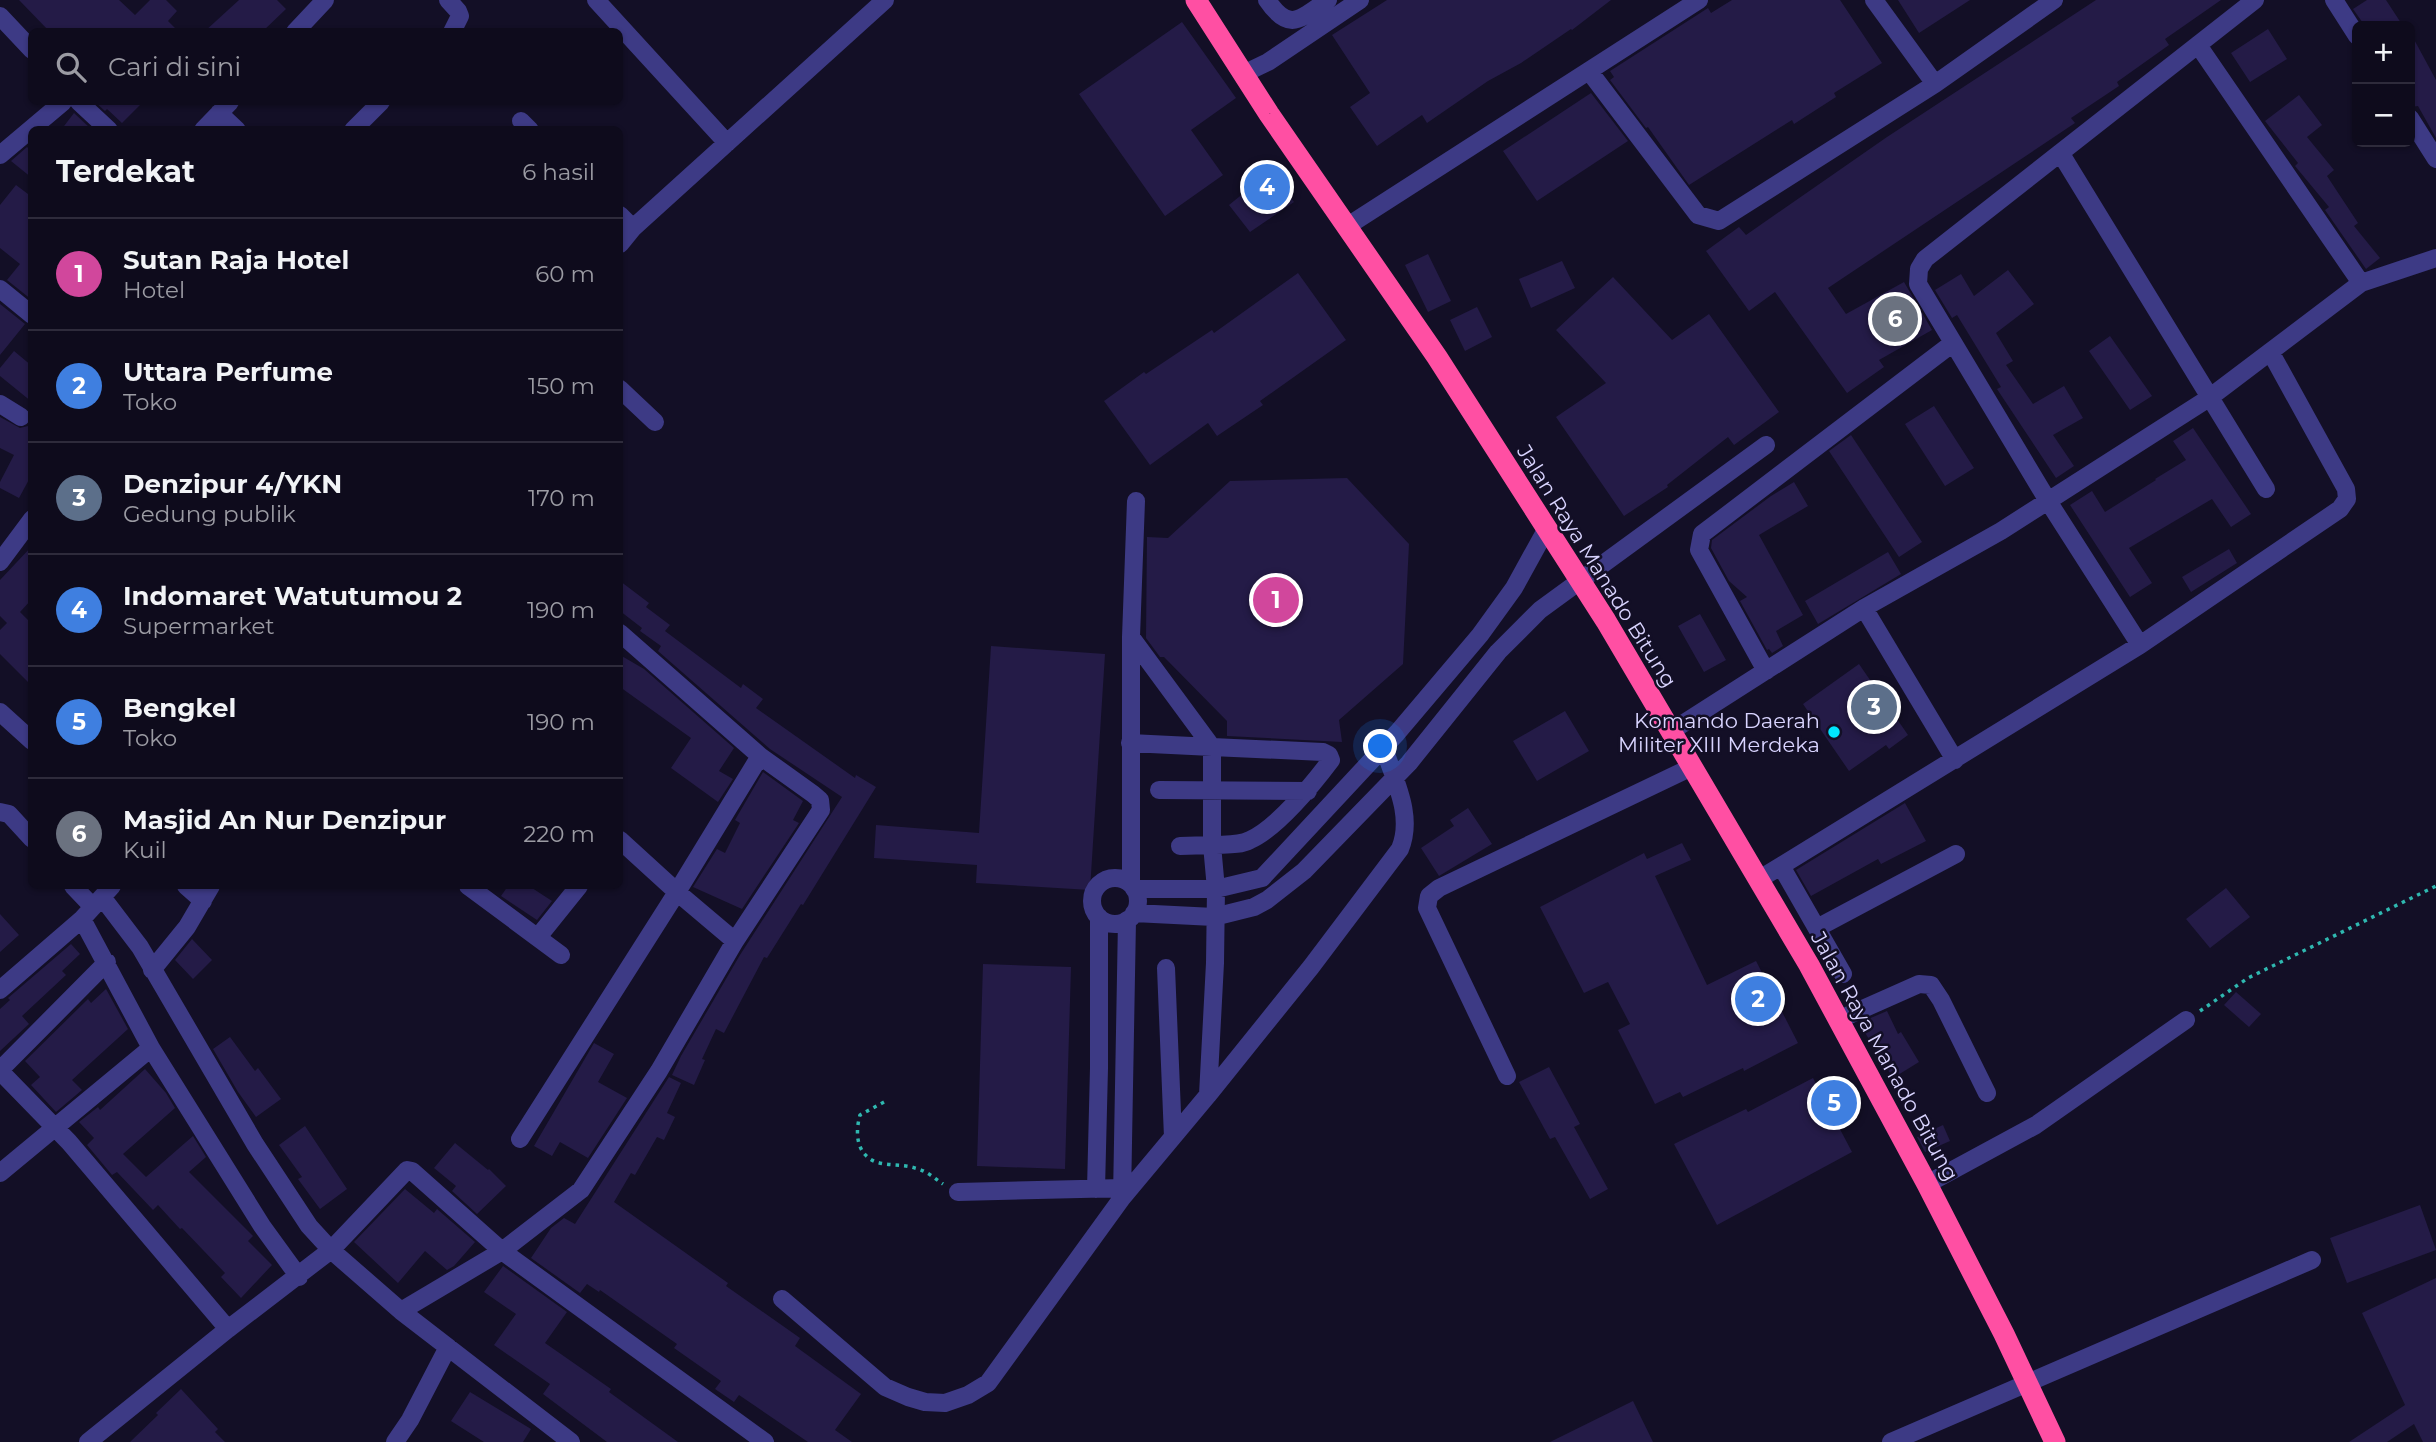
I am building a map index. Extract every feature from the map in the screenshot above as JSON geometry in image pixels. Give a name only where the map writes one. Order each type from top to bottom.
[{"type":"highway","name":"Jalan Raya Manado Bitung","points":[[1196,0],[1346,227],[1437,357],[1580,580],[1692,767],[1838,1020],[1927,1184],[2055,1442]]},
{"type":"street","points":[[299,28],[325,0]]},
{"type":"street","points":[[448,0],[460,16],[454,28]]},
{"type":"street","points":[[596,0],[622,28]]},
{"type":"street","points":[[626,221],[727,143],[885,0]]},
{"type":"street","points":[[1267,0],[1282,18],[1293,20],[1299,19],[1328,0]]},
{"type":"street","points":[[1243,74],[1268,61],[1360,0]]},
{"type":"street","points":[[1346,227],[1699,0]]},
{"type":"street","points":[[1874,0],[1935,84]]},
{"type":"street","points":[[1589,72],[1699,215],[1719,221],[1935,84],[2054,0]]},
{"type":"street","points":[[2140,645],[2048,501],[1918,284],[1919,268],[1925,259],[2255,0]]},
{"type":"street","points":[[2334,0],[2352,28]]},
{"type":"street","points":[[0,16],[28,46]]},
{"type":"street","points":[[623,29],[727,143]]},
{"type":"street","points":[[2198,46],[2361,283]]},
{"type":"street","points":[[35,126],[60,105]]},
{"type":"street","points":[[82,105],[105,126]]},
{"type":"street","points":[[357,126],[378,105]]},
{"type":"street","points":[[207,126],[224,107],[235,126]]},
{"type":"street","points":[[2415,126],[2436,159]]},
{"type":"street","points":[[0,156],[28,132]]},
{"type":"street","points":[[2061,154],[2266,489]]},
{"type":"street","points":[[1670,732],[1864,608],[2048,501],[2208,398],[2361,283],[2436,258]]},
{"type":"street","points":[[0,289],[28,311]]},
{"type":"street","points":[[1766,671],[1699,550],[1702,534],[1953,343]]},
{"type":"street","points":[[1758,880],[2140,645],[2334,514],[2347,499],[2346,489],[2271,353]]},
{"type":"street","points":[[623,392],[655,422]]},
{"type":"street","points":[[0,404],[21,417]]},
{"type":"street","points":[[1546,530],[1514,588],[1480,635],[1384,748],[1262,878],[1216,889],[1132,886],[1122,879],[1111,878],[1102,881],[1092,898],[1093,909],[1099,917],[1107,922],[1117,923],[1130,917],[1214,917],[1267,901],[1304,871],[1409,763],[1498,652],[1540,610],[1766,445]]},
{"type":"street","points":[[1122,1193],[1130,917],[1138,903],[1132,886],[1130,743],[1130,637],[1136,501]]},
{"type":"street","points":[[0,562],[28,524]]},
{"type":"street","points":[[1864,608],[1955,760]]},
{"type":"street","points":[[401,1311],[502,1251],[581,1190],[659,1071],[735,941],[821,810],[820,800],[760,756],[623,636]]},
{"type":"street","points":[[1130,637],[1212,747],[1212,845],[1216,889],[1208,1096]]},
{"type":"street","points":[[0,712],[28,737]]},
{"type":"street","points":[[1130,743],[1327,753],[1331,760],[1308,790],[1261,834],[1249,841],[1180,846]]},
{"type":"street","points":[[782,1299],[885,1387],[925,1402],[945,1403],[968,1395],[988,1383],[1122,1193],[1208,1096],[1311,967],[1400,849],[1405,836],[1405,810],[1384,748]]},
{"type":"street","points":[[520,1139],[760,756]]},
{"type":"street","points":[[1507,1076],[1427,908],[1429,896],[1439,888],[1692,767]]},
{"type":"street","points":[[1159,790],[1308,790]]},
{"type":"street","points":[[0,811],[9,814],[28,835]]},
{"type":"street","points":[[623,843],[735,941]]},
{"type":"street","points":[[1817,928],[1956,854]]},
{"type":"street","points":[[1781,866],[1843,974]]},
{"type":"street","points":[[78,889],[97,902],[140,947],[284,1191],[309,1226],[331,1250],[401,1311],[571,1442]]},
{"type":"street","points":[[538,937],[577,889]]},
{"type":"street","points":[[491,892],[561,956]]},
{"type":"street","points":[[152,970],[187,927],[207,893]]},
{"type":"street","points":[[97,902],[107,962],[151,1048],[262,1226],[299,1277]]},
{"type":"street","points":[[0,990],[97,902]]},
{"type":"street","points":[[1096,1189],[1099,917]]},
{"type":"street","points":[[107,962],[0,1071],[57,1129],[228,1329]]},
{"type":"street","points":[[1166,968],[1172,1137]]},
{"type":"street","points":[[1838,1020],[1919,984],[1931,985],[1987,1093]]},
{"type":"street","points":[[1927,1184],[2036,1125],[2186,1020]]},
{"type":"street","points":[[0,1173],[57,1129],[151,1048]]},
{"type":"street","points":[[88,1442],[331,1250],[407,1170],[412,1171],[502,1251],[765,1442]]},
{"type":"street","points":[[958,1192],[1096,1189],[1122,1193]]},
{"type":"street","points":[[1891,1442],[2312,1260]]},
{"type":"street","points":[[395,1442],[410,1420],[448,1347]]},
{"type":"path","points":[[2186,1020],[2248,978],[2436,886]]},
{"type":"path","points":[[884,1101],[860,1115],[856,1128],[857,1143],[864,1152],[875,1161],[912,1166],[928,1172],[958,1192]]},
{"type":"building","points":[[19,0],[119,0],[135,15],[150,0],[166,0],[177,11],[168,21],[175,28],[46,28]]},
{"type":"building","points":[[239,0],[277,0],[286,9],[266,28],[208,28]]},
{"type":"building","points":[[1387,0],[1611,0],[1572,30],[1488,81],[1427,123],[1422,115],[1377,146],[1350,107],[1370,93],[1332,35]]},
{"type":"building","points":[[1732,0],[1840,0],[1882,63],[1834,93],[1836,97],[1794,124],[1792,120],[1689,185],[1648,127],[1646,128],[1610,80],[1614,77],[1610,71],[1708,8],[1711,13]]},
{"type":"building","points":[[1898,0],[1970,0],[1919,33]]},
{"type":"building","points":[[2096,0],[2221,0],[2165,39],[2169,45],[2117,82],[2119,86],[2071,118],[2075,123],[1828,288],[1846,314],[1904,282],[1932,330],[1879,360],[1884,367],[1847,393],[1775,292],[1749,311],[1706,251],[1739,227],[1746,235],[1887,137]]},
{"type":"building","points":[[2367,0],[2386,0],[2400,21],[2361,21],[2353,9]]},
{"type":"building","points":[[1182,22],[1236,98],[1191,130],[1223,175],[1165,216],[1079,94]]},
{"type":"building","points":[[2268,29],[2287,59],[2250,82],[2231,53]]},
{"type":"building","points":[[2415,41],[2436,80],[2436,138],[2418,106],[2415,106]]},
{"type":"building","points":[[1591,93],[1628,141],[1537,201],[1503,151]]},
{"type":"building","points":[[2299,95],[2322,125],[2307,137],[2334,170],[2327,176],[2358,223],[2354,226],[2380,258],[2366,269],[2325,210],[2329,207],[2295,166],[2298,163],[2265,121]]},
{"type":"building","points":[[98,105],[140,105],[122,123],[107,109],[105,111]]},
{"type":"building","points":[[74,113],[88,126],[64,126]]},
{"type":"building","points":[[28,148],[28,175],[11,161]]},
{"type":"building","points":[[1271,171],[1294,202],[1250,232],[1229,205]]},
{"type":"building","points":[[16,185],[28,194],[28,297],[7,280],[20,264],[0,248],[0,205]]},
{"type":"building","points":[[1428,254],[1451,301],[1428,312],[1405,265]]},
{"type":"building","points":[[1562,261],[1575,288],[1531,308],[1519,279]]},
{"type":"building","points":[[2008,270],[2034,304],[1996,333],[2013,361],[2006,365],[2033,404],[2064,386],[2083,418],[2053,435],[2074,466],[2056,478],[1997,389],[2001,387],[1957,315],[1952,318],[1935,290],[1961,274],[1974,296]]},
{"type":"building","points":[[1298,273],[1346,340],[1260,401],[1263,405],[1217,436],[1208,423],[1150,465],[1104,401],[1144,372],[1146,374],[1212,330],[1214,333]]},
{"type":"building","points":[[1613,277],[1672,340],[1709,314],[1779,412],[1734,445],[1728,437],[1667,485],[1668,487],[1624,516],[1556,417],[1606,383],[1556,330]]},
{"type":"building","points":[[0,304],[25,324],[0,355]]},
{"type":"building","points":[[1477,307],[1492,337],[1465,351],[1450,320]]},
{"type":"building","points":[[2110,336],[2152,396],[2130,410],[2089,351]]},
{"type":"building","points":[[14,351],[28,363],[28,399],[0,376],[0,368]]},
{"type":"building","points":[[1934,406],[1974,468],[1945,486],[1905,424]]},
{"type":"building","points":[[0,417],[20,428],[28,426],[28,481],[19,498],[0,488],[0,482],[14,455],[0,448]]},
{"type":"building","points":[[2193,428],[2251,514],[2231,527],[2212,499],[2129,548],[2152,583],[2130,597],[2070,505],[2092,491],[2105,512],[2186,460],[2173,441]]},
{"type":"building","points":[[1851,435],[1922,542],[1899,557],[1829,451]]},
{"type":"building","points":[[1347,478],[1409,544],[1403,664],[1339,720],[1342,742],[1227,736],[1227,721],[1164,657],[1160,657],[1146,638],[1147,537],[1168,538],[1230,481]]},
{"type":"building","points":[[1794,482],[1808,506],[1759,535],[1803,615],[1776,631],[1783,646],[1772,653],[1767,650],[1740,601],[1747,597],[1729,581],[1711,548],[1712,540]]},
{"type":"building","points":[[2229,549],[2237,563],[2191,592],[2182,577]]},
{"type":"building","points":[[28,550],[28,603],[20,612],[28,620],[28,682],[0,654],[0,630],[7,623],[0,616],[0,580]]},
{"type":"building","points":[[1888,552],[1901,574],[1818,624],[1805,601]]},
{"type":"building","points":[[623,583],[649,603],[646,607],[670,625],[665,631],[741,688],[743,684],[763,699],[756,708],[855,778],[856,775],[876,787],[803,905],[801,904],[767,958],[764,957],[724,1033],[716,1029],[694,1085],[672,1075],[681,1056],[740,955],[842,797],[770,749],[658,651],[661,646],[640,631],[642,628],[623,613]]},
{"type":"building","points":[[1700,614],[1726,660],[1704,672],[1678,626]]},
{"type":"building","points":[[991,646],[1105,654],[1090,890],[976,883],[977,865],[874,858],[876,825],[979,833]]},
{"type":"building","points":[[623,657],[644,669],[734,748],[719,771],[733,779],[718,802],[671,768],[691,738],[623,689]]},
{"type":"building","points":[[1859,664],[1908,735],[1889,749],[1886,745],[1849,771],[1803,704]]},
{"type":"building","points":[[1565,711],[1589,751],[1537,781],[1513,741]]},
{"type":"building","points":[[763,772],[803,801],[793,820],[799,823],[742,909],[693,887],[717,849],[725,853],[740,823],[735,820]]},
{"type":"building","points":[[1905,803],[1926,841],[1881,864],[1878,859],[1811,896],[1796,870]]},
{"type":"building","points":[[1468,808],[1492,844],[1439,876],[1421,848],[1454,826],[1450,820]]},
{"type":"building","points":[[1682,843],[1691,860],[1655,876],[1707,985],[1756,961],[1798,1043],[1744,1071],[1743,1068],[1683,1097],[1680,1092],[1655,1104],[1618,1030],[1630,1024],[1608,982],[1584,993],[1540,907],[1644,853],[1647,859]]},
{"type":"building","points":[[2226,888],[2250,917],[2210,948],[2186,919]]},
{"type":"building","points":[[506,889],[534,889],[552,901],[537,920],[501,896]]},
{"type":"building","points":[[0,914],[19,935],[0,952]]},
{"type":"building","points":[[192,939],[212,960],[193,979],[175,960]]},
{"type":"building","points":[[71,944],[80,954],[62,971],[66,975],[22,1016],[29,1024],[0,1051],[0,1009],[10,1000],[8,998]]},
{"type":"building","points":[[983,964],[1071,967],[1065,1169],[977,1166]]},
{"type":"building","points":[[106,989],[128,1029],[72,1080],[82,1090],[56,1112],[31,1085],[40,1077],[25,1061],[88,999],[91,1003]]},
{"type":"building","points":[[2236,992],[2261,1014],[2249,1027],[2224,1005]]},
{"type":"building","points":[[1887,1011],[1898,1034],[1901,1032],[1919,1062],[1893,1078],[1859,1023]]},
{"type":"building","points":[[230,1037],[255,1071],[258,1068],[281,1099],[256,1117],[213,1049]]},
{"type":"building","points":[[594,1043],[614,1054],[598,1082],[627,1098],[588,1158],[560,1142],[552,1156],[534,1146]]},
{"type":"building","points":[[1549,1067],[1580,1124],[1574,1127],[1608,1189],[1590,1199],[1555,1137],[1550,1139],[1519,1082]]},
{"type":"building","points":[[145,1069],[175,1108],[123,1154],[146,1177],[193,1136],[206,1157],[189,1172],[253,1236],[248,1241],[272,1265],[241,1298],[221,1277],[225,1273],[182,1228],[180,1229],[158,1205],[153,1210],[117,1172],[112,1175],[87,1145],[94,1138],[79,1122],[98,1107],[100,1110]]},
{"type":"building","points":[[669,1077],[681,1083],[667,1113],[675,1117],[664,1140],[657,1137],[635,1175],[631,1173],[614,1202],[800,1338],[795,1346],[861,1394],[835,1430],[852,1442],[808,1442],[739,1395],[734,1402],[715,1389],[721,1381],[674,1348],[677,1344],[600,1290],[599,1292],[587,1284],[580,1293],[531,1258],[551,1228],[564,1218],[575,1224]]},
{"type":"building","points":[[1813,1078],[1852,1152],[1717,1225],[1674,1144],[1746,1109],[1748,1112]]},
{"type":"building","points":[[1943,1125],[1950,1141],[1925,1152],[1917,1137]]},
{"type":"building","points":[[305,1126],[347,1189],[320,1209],[298,1179],[302,1177],[279,1145]]},
{"type":"building","points":[[455,1143],[506,1186],[477,1214],[452,1191],[456,1186],[434,1168]]},
{"type":"building","points":[[405,1189],[434,1213],[437,1209],[475,1242],[454,1266],[447,1270],[425,1251],[398,1283],[354,1242]]},
{"type":"building","points":[[2420,1205],[2436,1250],[2347,1283],[2330,1238]]},
{"type":"building","points":[[503,1266],[567,1312],[545,1343],[611,1389],[609,1392],[678,1442],[607,1442],[543,1394],[550,1384],[494,1345],[516,1314],[484,1292]]},
{"type":"building","points":[[2436,1278],[2436,1442],[2423,1442],[2414,1424],[2387,1442],[2349,1442],[2405,1405],[2362,1313]]},
{"type":"building","points":[[181,1389],[218,1429],[215,1432],[225,1442],[130,1442],[158,1415],[156,1413]]},
{"type":"building","points":[[470,1392],[531,1429],[523,1442],[484,1442],[451,1421]]},
{"type":"building","points":[[1633,1401],[1653,1442],[1550,1442]]},
{"type":"place","name":"Indomaret Watutumou 2","points":[[1267,187]]},
{"type":"place","name":"Masjid An Nur Denzipur","points":[[1895,319]]},
{"type":"place","name":"Sutan Raja Hotel","points":[[1276,600]]},
{"type":"place","name":"Denzipur 4/YKN","points":[[1874,707]]},
{"type":"place","name":"Komando Daerah Militer XIII Merdeka","points":[[1834,732]]},
{"type":"place","name":"Uttara Perfume","points":[[1758,999]]},
{"type":"place","name":"Bengkel","points":[[1834,1103]]}]
